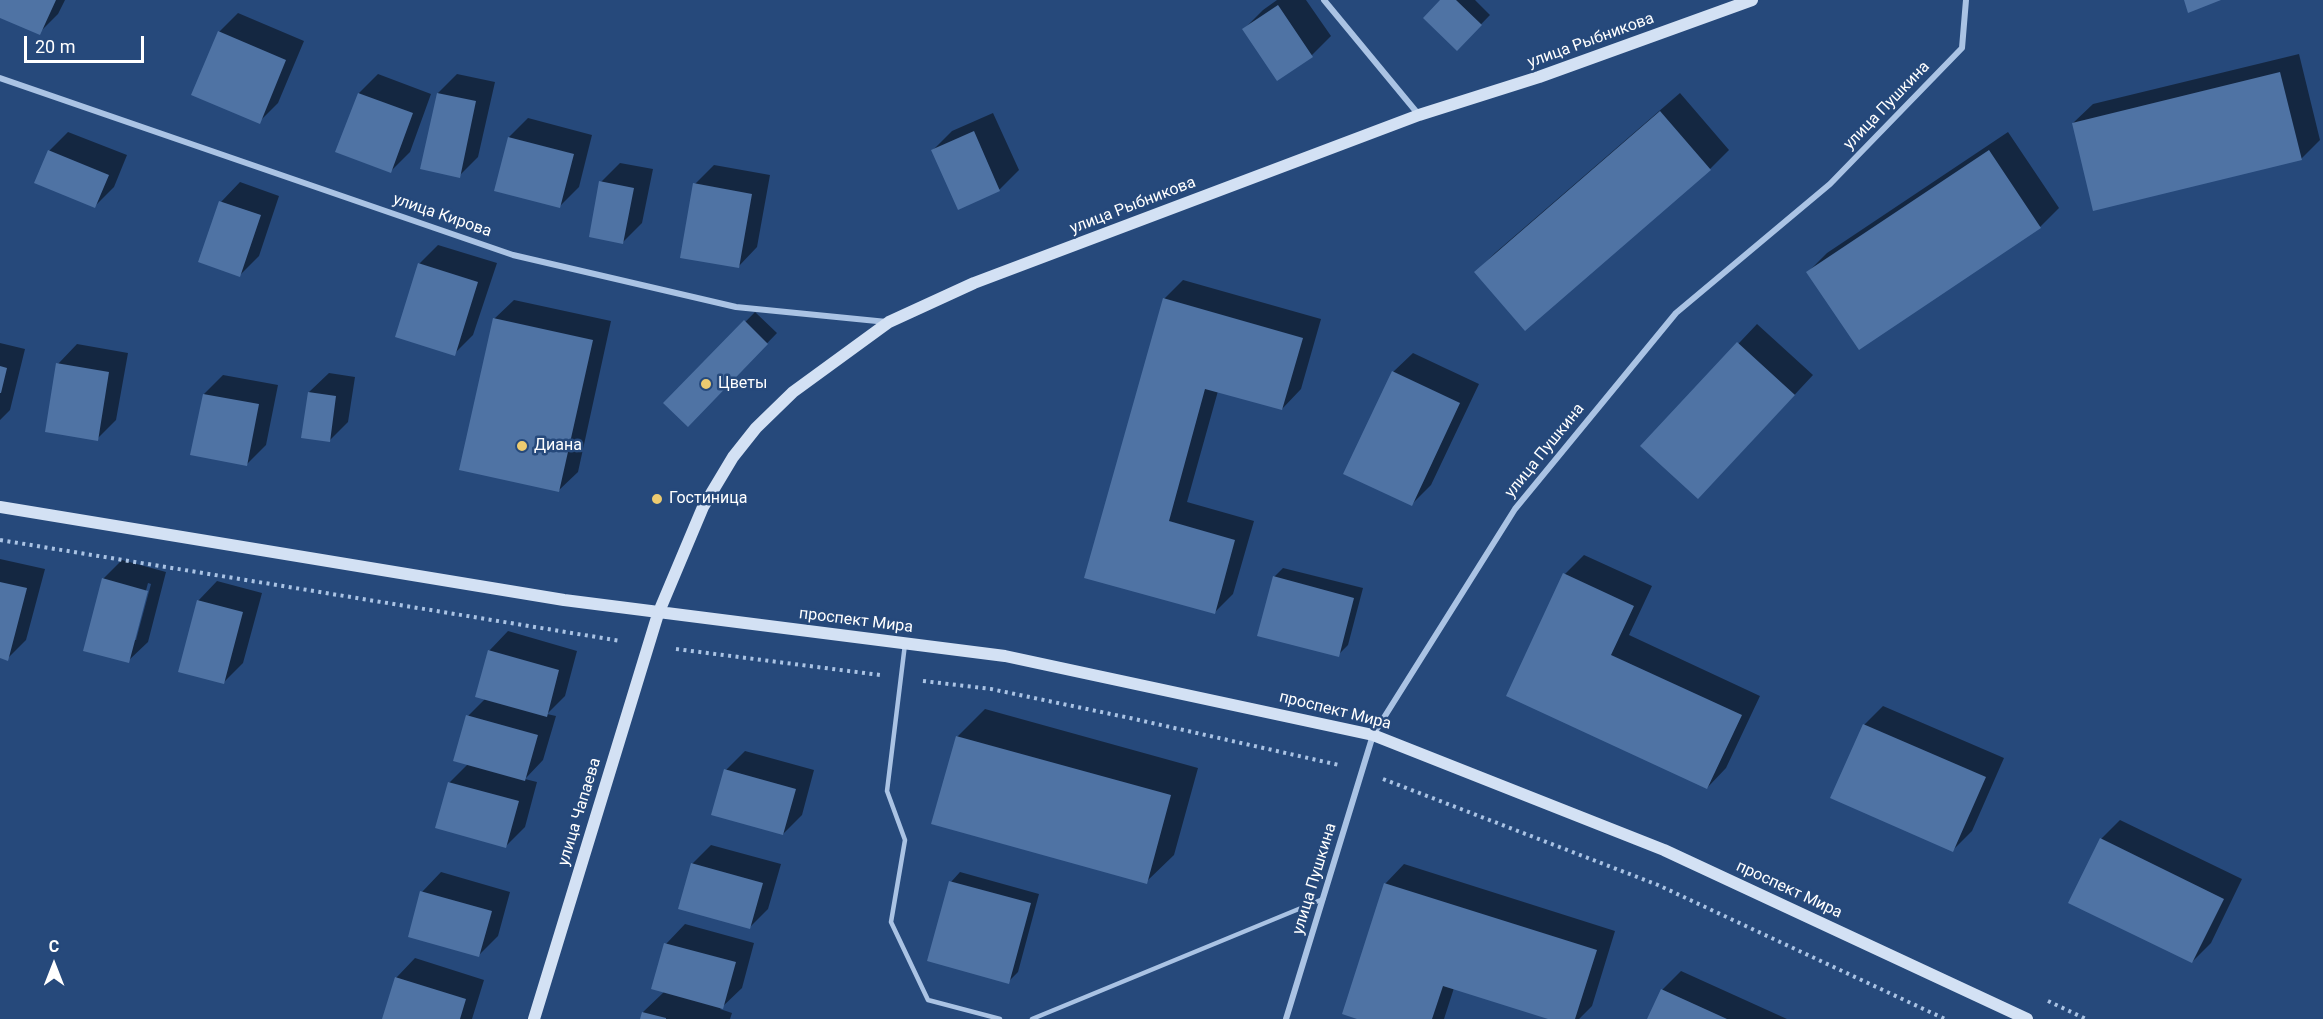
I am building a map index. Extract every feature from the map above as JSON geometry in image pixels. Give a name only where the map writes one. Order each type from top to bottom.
[{"type":"main road","name":"улица Рыбникова","points":[[658,614],[703,507],[733,457],[750,435],[793,392],[889,322],[974,283],[1419,115],[1539,77],[1752,0]]},
{"type":"main road","name":"проспект Мира","points":[[0,507],[658,614],[1005,656],[1373,735],[1664,850],[2027,1019]]},
{"type":"main road","name":"улица Чапаева","points":[[534,1019],[658,614]]},
{"type":"street","points":[[1324,0],[1419,115]]},
{"type":"street","name":"улица Пушкина","points":[[1286,1019],[1373,735],[1515,509],[1676,313],[1830,184],[1962,48],[1966,0]]},
{"type":"street","name":"улица Кирова","points":[[0,78],[513,255],[736,307],[889,322]]},
{"type":"lane","points":[[905,644],[887,791],[905,840],[891,922],[928,1000],[1000,1019]]},
{"type":"lane","points":[[1032,1019],[1323,899]]},
{"type":"path","points":[[0,540],[647,646],[991,689],[1362,771],[1658,885],[1945,1019]]},
{"type":"building","points":[[0,0],[56,0],[40,35],[0,18]]},
{"type":"building","points":[[1440,0],[1456,0],[1482,25],[1457,51],[1423,18]]},
{"type":"building","points":[[2184,0],[2221,0],[2188,13]]},
{"type":"building","points":[[1278,5],[1313,57],[1277,81],[1242,29]]},
{"type":"building","points":[[218,31],[286,60],[260,124],[191,95]]},
{"type":"building","points":[[2280,72],[2302,160],[2093,211],[2072,123]]},
{"type":"building","points":[[358,93],[413,113],[391,173],[335,152]]},
{"type":"building","points":[[437,93],[476,101],[460,178],[420,169]]},
{"type":"building","points":[[1660,111],[1711,170],[1525,331],[1474,272]]},
{"type":"building","points":[[974,131],[1000,191],[958,210],[931,150]]},
{"type":"building","points":[[508,137],[574,154],[560,208],[494,191]]},
{"type":"building","points":[[48,150],[109,175],[95,208],[34,183]]},
{"type":"building","points":[[1989,150],[2041,228],[1859,350],[1806,272]]},
{"type":"building","points":[[599,181],[634,188],[623,244],[589,237]]},
{"type":"building","points":[[693,183],[752,194],[739,268],[680,258]]},
{"type":"building","points":[[219,201],[261,215],[240,277],[198,262]]},
{"type":"building","points":[[418,263],[478,282],[455,356],[395,337]]},
{"type":"building","points":[[1163,298],[1303,338],[1282,410],[1205,389],[1169,521],[1235,540],[1215,614],[1084,578]]},
{"type":"building","points":[[493,318],[593,340],[559,492],[459,470]]},
{"type":"building","name":"Цветы","points":[[744,320],[768,344],[688,427],[663,403]]},
{"type":"building","points":[[1737,342],[1795,395],[1698,499],[1640,446]]},
{"type":"building","points":[[56,363],[109,372],[98,441],[45,432]]},
{"type":"building","points":[[0,366],[7,368],[1,393],[0,393]]},
{"type":"building","points":[[1392,371],[1460,403],[1412,506],[1343,474]]},
{"type":"building","points":[[308,392],[336,396],[330,442],[301,438]]},
{"type":"building","points":[[203,394],[259,404],[247,466],[190,455]]},
{"type":"building","points":[[1563,573],[1634,606],[1611,655],[1742,715],[1707,789],[1506,696]]},
{"type":"building","points":[[1273,576],[1354,598],[1339,657],[1257,636]]},
{"type":"building","points":[[102,578],[148,591],[129,663],[83,651]]},
{"type":"building","points":[[0,582],[27,588],[8,661],[0,658]]},
{"type":"building","points":[[197,600],[243,612],[224,684],[178,672]]},
{"type":"building","points":[[488,650],[559,670],[547,717],[475,697]]},
{"type":"building","points":[[466,715],[538,735],[525,781],[453,761]]},
{"type":"building","points":[[1863,724],[1986,777],[1953,852],[1830,798]]},
{"type":"building","points":[[956,736],[1171,795],[1147,884],[931,824]]},
{"type":"building","points":[[724,769],[796,789],[783,835],[711,815]]},
{"type":"building","points":[[448,782],[519,801],[506,848],[435,828]]},
{"type":"building","points":[[2100,838],[2224,899],[2192,963],[2068,903]]},
{"type":"building","points":[[691,863],[763,883],[750,929],[678,909]]},
{"type":"building","points":[[949,881],[1031,903],[1009,984],[927,961]]},
{"type":"building","points":[[1384,883],[1597,950],[1575,1019],[1548,1019],[1443,986],[1432,1019],[1357,1019],[1342,1014]]},
{"type":"building","points":[[420,891],[492,911],[479,957],[408,937]]},
{"type":"building","points":[[664,943],[736,962],[723,1009],[651,989]]},
{"type":"building","points":[[395,977],[466,999],[460,1019],[382,1019]]},
{"type":"building","points":[[1661,989],[1727,1019],[1647,1019]]},
{"type":"building","points":[[642,1012],[666,1018],[666,1019],[640,1019]]},
{"type":"place","name":"Цветы","points":[[706,384]]},
{"type":"place","name":"Диана","points":[[522,446]]},
{"type":"place","name":"Гостиница","points":[[657,499]]}]
